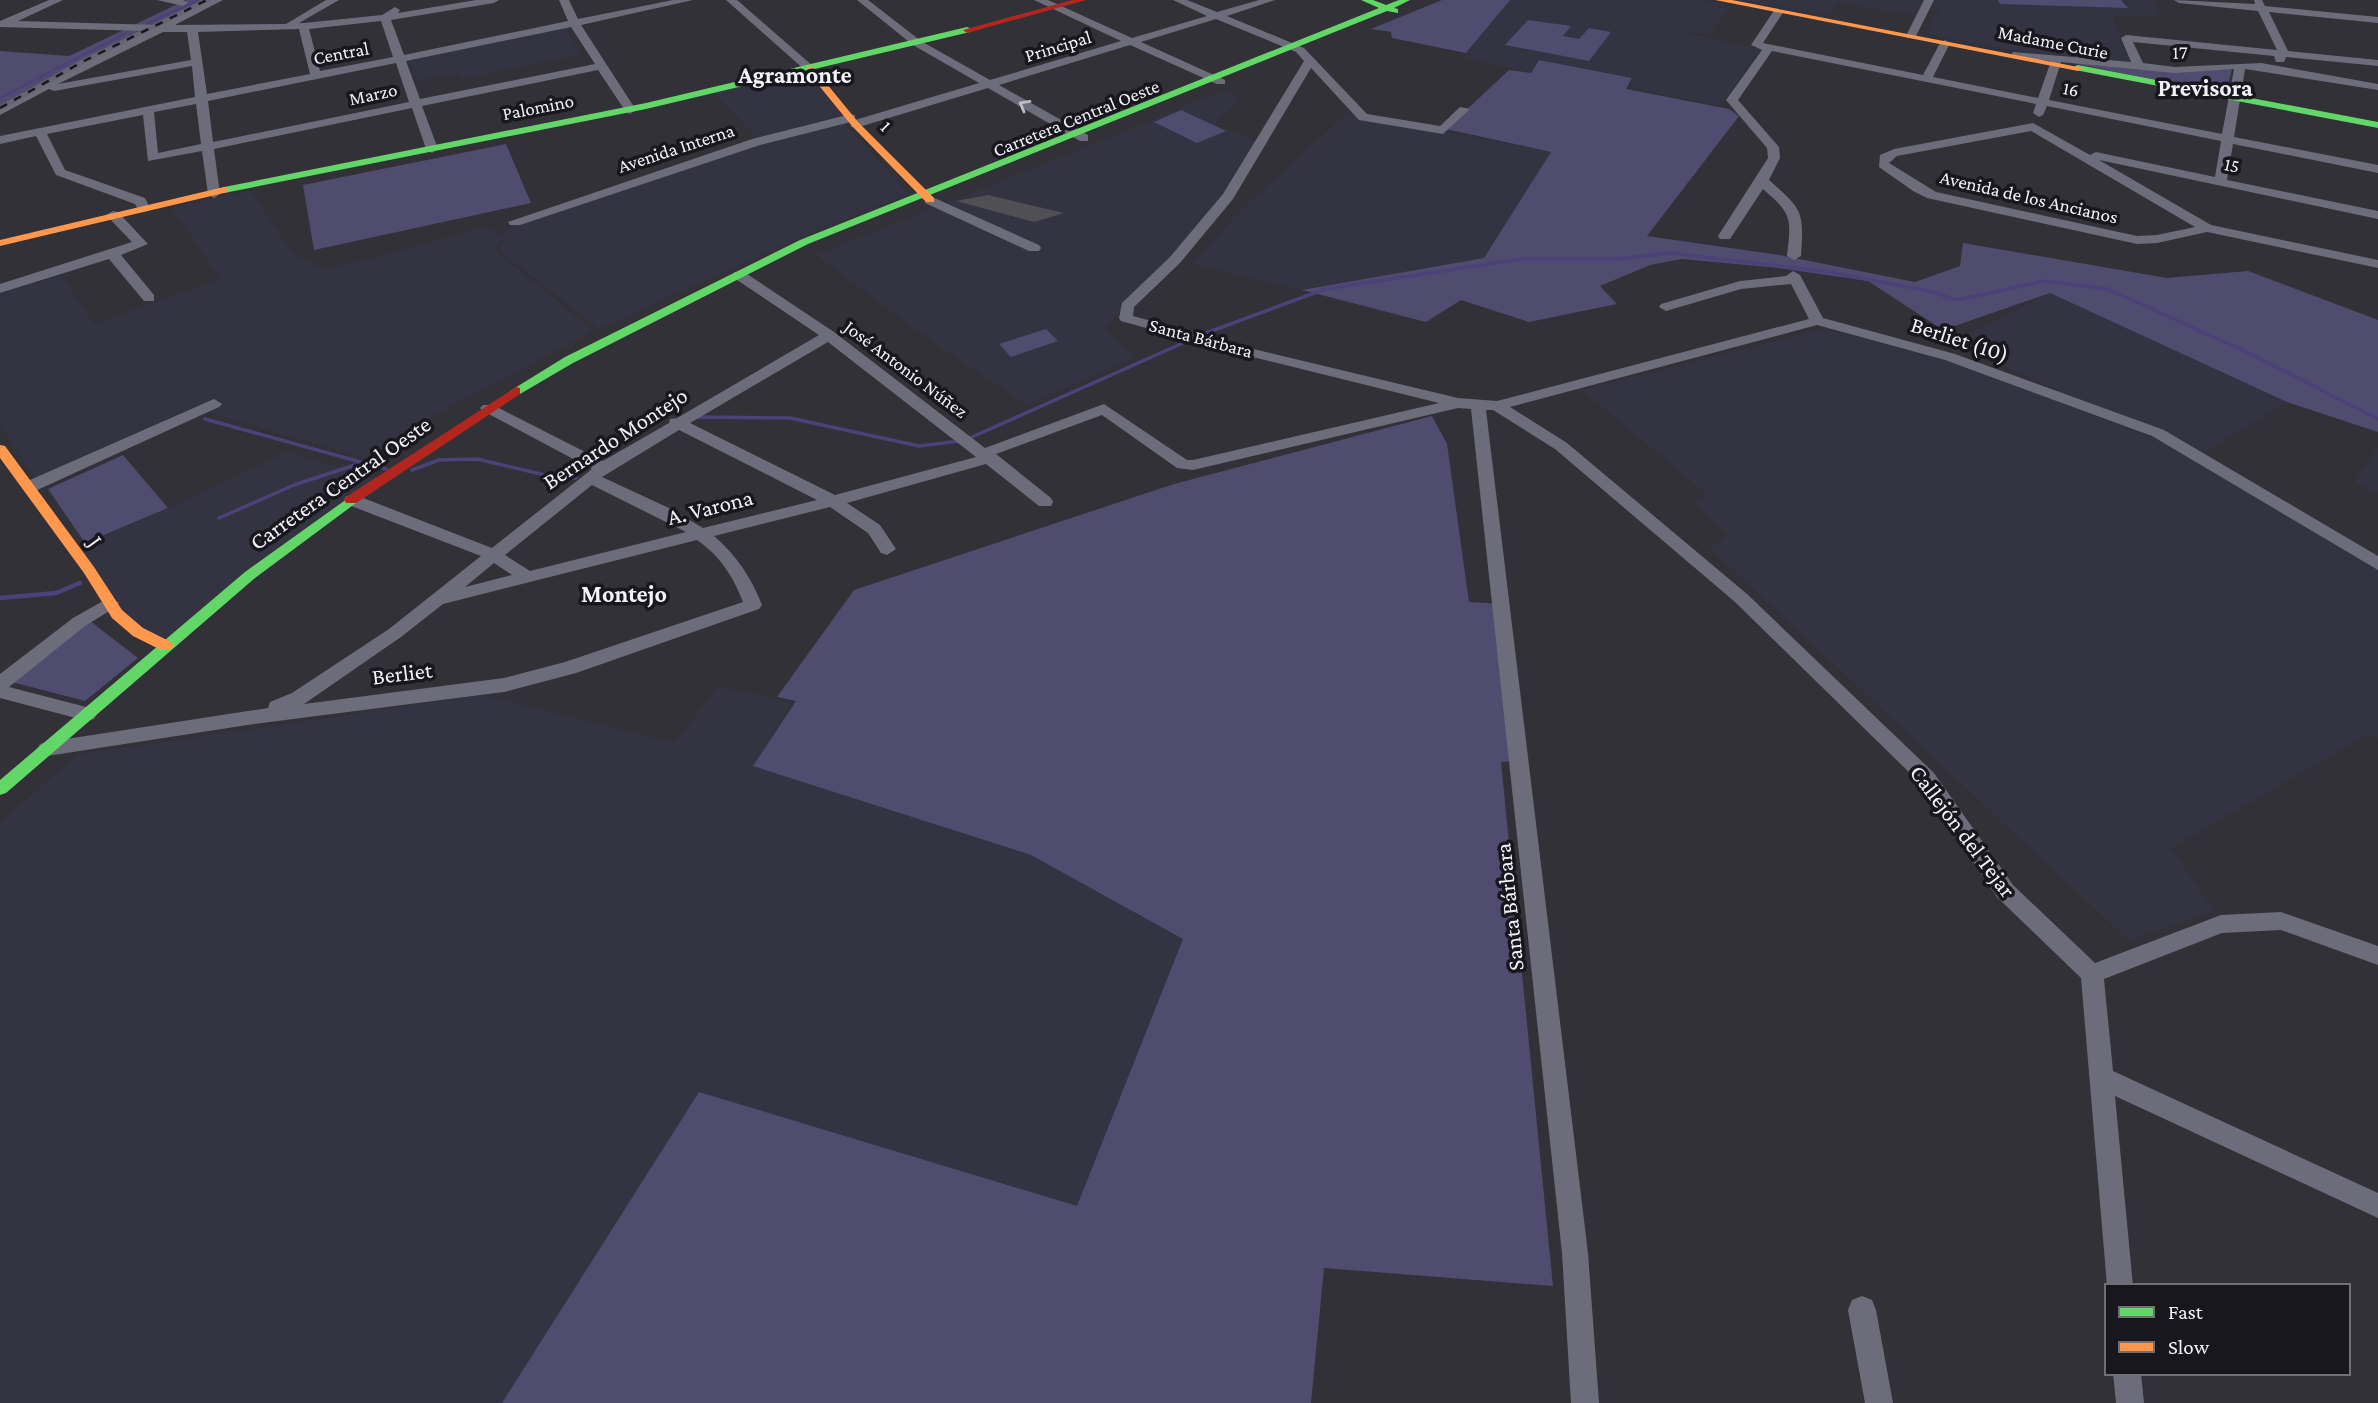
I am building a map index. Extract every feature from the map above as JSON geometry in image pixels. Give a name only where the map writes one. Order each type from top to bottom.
[{"type":"main road","name":"Palomino","points":[[0,243],[144,208],[630,110],[917,43],[1046,4],[1082,0]]},
{"type":"main road","points":[[1365,0],[1396,6]]},
{"type":"main road","name":"Carretera Central Oeste","points":[[0,789],[250,575],[413,458],[488,408],[569,360],[742,274],[1217,80],[1300,52],[1396,6],[1422,0]]},
{"type":"main road","name":"Madame Curie","points":[[1720,0],[1981,50],[2056,61],[2234,99],[2378,125]]},
{"type":"main road","name":"1","points":[[810,69],[853,121],[927,198]]},
{"type":"main road","name":"J","points":[[0,449],[117,614],[138,632],[166,646]]},
{"type":"street","points":[[2,24],[58,0]]},
{"type":"street","points":[[162,0],[186,2]]},
{"type":"street","points":[[2,24],[129,29],[218,0]]},
{"type":"street","points":[[287,26],[334,0]]},
{"type":"street","points":[[385,18],[414,0]]},
{"type":"street","points":[[157,20],[192,27],[303,26],[385,18],[494,0]]},
{"type":"street","points":[[564,0],[574,23],[630,110]]},
{"type":"street","name":"Central","points":[[0,140],[688,0]]},
{"type":"street","name":"1","points":[[731,0],[810,69]]},
{"type":"street","points":[[862,0],[917,43],[1080,136]]},
{"type":"street","points":[[1178,0],[1300,52],[1363,117],[1443,130],[1464,109]]},
{"type":"street","name":"Principal","points":[[853,121],[988,85],[1270,0]]},
{"type":"street","points":[[1912,36],[1929,0]]},
{"type":"street","points":[[2179,0],[2259,4],[2378,20]]},
{"type":"street","points":[[0,111],[186,2]]},
{"type":"street","points":[[1046,4],[1217,80]]},
{"type":"street","points":[[2259,4],[2284,53]]},
{"type":"street","name":"16","points":[[1779,11],[1756,45],[2378,169]]},
{"type":"street","points":[[385,18],[402,59],[432,149]]},
{"type":"street","points":[[303,26],[316,76]]},
{"type":"street","points":[[192,27],[214,194]]},
{"type":"street","points":[[2139,68],[2125,39],[2131,37],[2378,63]]},
{"type":"street","points":[[1926,79],[1945,43]]},
{"type":"street","points":[[1725,236],[1774,159],[1773,147],[1732,100],[1769,48]]},
{"type":"street","name":"Santa Bárbara","points":[[1300,52],[1228,196],[1175,260],[1127,306],[1126,318],[1217,343],[1478,405],[1575,1252],[1585,1403]]},
{"type":"street","points":[[2280,68],[2280,55],[2284,53]]},
{"type":"street","points":[[2056,61],[2033,127],[2207,228],[2378,264]]},
{"type":"street","name":"17","points":[[2056,61],[2175,70],[2239,65],[2280,68],[2378,87]]},
{"type":"street","points":[[33,92],[198,62]]},
{"type":"street","points":[[2220,182],[2239,65]]},
{"type":"street","name":"Marzo","points":[[148,109],[152,158],[600,66]]},
{"type":"street","name":"Avenida Interna","points":[[516,222],[755,142],[853,121]]},
{"type":"street","name":"Avenida de los Ancianos","points":[[2033,127],[1894,153],[1884,158],[1883,163],[1917,188],[1932,195],[2114,237],[2158,239],[2207,228]]},
{"type":"street","points":[[40,131],[60,172],[140,201],[144,208]]},
{"type":"street","name":"15","points":[[2078,152],[2378,215]]},
{"type":"street","points":[[1762,181],[1786,202],[1797,220],[1794,256]]},
{"type":"street","name":"1","points":[[927,198],[1034,248]]},
{"type":"street","points":[[0,289],[141,244],[113,215]]},
{"type":"street","points":[[112,253],[149,298]]},
{"type":"street","name":"José Antonio Núñez","points":[[742,274],[829,335],[988,455],[1045,502]]},
{"type":"street","points":[[1666,307],[1740,285],[1794,277],[1817,321]]},
{"type":"street","name":"Berliet (10)","points":[[1478,405],[1817,321],[1950,356],[2158,433],[2378,564]]},
{"type":"street","name":"Bernardo Montejo","points":[[254,717],[299,698],[321,684],[439,599],[596,473],[676,422],[829,335]]},
{"type":"street","points":[[29,487],[214,404]]},
{"type":"street","name":"A. Varona","points":[[439,599],[833,501],[988,455],[1104,409],[1183,465],[1193,465],[1478,405]]},
{"type":"street","name":"Callejón del Tejar","points":[[1478,405],[1561,446],[1741,598],[1927,778],[2005,891],[2092,974]]},
{"type":"street","points":[[488,408],[701,533]]},
{"type":"street","points":[[676,422],[833,501],[874,529],[887,549]]},
{"type":"street","points":[[352,500],[492,554],[528,578]]},
{"type":"street","name":"Berliet","points":[[46,749],[254,717],[504,685],[569,668],[754,605],[740,570],[701,533]]},
{"type":"street","points":[[0,684],[79,622],[110,603]]},
{"type":"street","points":[[0,691],[87,714]]},
{"type":"street","points":[[2120,1284],[2104,1079],[2092,974],[2221,924],[2281,921],[2378,956]]},
{"type":"street","points":[[2104,1079],[2378,1206]]},
{"type":"street","points":[[1862,1310],[1879,1403]]},
{"type":"street","points":[[2127,1375],[2130,1403]]},
{"type":"shaded area","points":[[186,0],[214,0],[0,113],[0,51],[69,56]]},
{"type":"shaded area","points":[[1442,0],[1510,0],[1466,53],[1392,38],[1391,32],[1371,29]]},
{"type":"shaded area","points":[[1510,0],[1701,0],[1732,6],[1708,35],[1670,29],[1761,49],[1720,106],[1630,88],[1634,78],[1538,60],[1530,72],[1463,58]]},
{"type":"shaded area","points":[[1741,0],[2153,0],[2161,17],[2112,15],[2130,64],[2010,50],[1926,34],[1940,7],[1922,4],[1913,15],[1838,3],[1830,16]]},
{"type":"shaded area","points":[[1998,0],[2121,0],[2128,8],[2000,4]]},
{"type":"shaded area","points":[[1528,20],[1571,26],[1563,36],[1579,39],[1589,28],[1611,32],[1589,61],[1505,45]]},
{"type":"shaded area","points":[[566,27],[580,54],[464,79],[459,73],[418,81],[408,60]]},
{"type":"shaded area","points":[[1539,60],[1632,78],[1626,89],[1729,109],[1739,116],[1647,236],[1779,255],[1915,282],[1960,266],[1963,243],[2167,278],[2248,271],[2378,320],[2378,432],[2287,402],[2050,293],[1943,330],[1868,281],[1779,268],[1682,259],[1650,265],[1600,286],[1617,304],[1529,322],[1461,300],[1426,322],[1302,290],[1484,258],[1551,152],[1446,129],[1509,70],[1531,73]]},
{"type":"shaded area","points":[[2062,61],[2174,72],[2232,69],[2226,94]]},
{"type":"shaded area","points":[[810,69],[851,118],[760,140],[712,91]]},
{"type":"shaded area","points":[[1223,90],[1241,99],[1214,124],[1257,142],[1224,193],[1171,259],[1144,283],[1104,330],[1136,357],[1027,405],[930,340],[816,255],[1178,110],[1201,119],[1179,108]]},
{"type":"shaded area","points":[[1181,110],[1226,131],[1197,143],[1154,122]]},
{"type":"shaded area","points":[[1347,113],[1551,152],[1484,258],[1302,290],[1192,264],[1245,206]]},
{"type":"shaded area","points":[[843,122],[909,194],[804,236],[599,329],[501,252],[504,229],[759,144]]},
{"type":"shaded area","points":[[506,144],[531,203],[314,250],[303,185]]},
{"type":"shaded area","points":[[251,191],[294,255],[323,268],[363,261],[486,226],[502,238],[495,250],[594,331],[458,402],[365,458],[192,408],[35,478],[0,426],[0,294],[61,275],[94,324],[220,279],[171,207]]},
{"type":"shaded area","points":[[2050,293],[2287,402],[2203,453],[1949,343]]},
{"type":"shaded area","points":[[1825,328],[1962,365],[2163,442],[2378,570],[2378,738],[2369,734],[2171,848],[2214,910],[2129,941],[1710,547],[1728,535],[1694,502],[1707,495],[1582,390]]},
{"type":"shaded area","points":[[1046,329],[1058,341],[1011,357],[999,344]]},
{"type":"shaded area","points":[[1432,416],[1447,444],[1469,602],[1502,604],[1527,760],[1501,762],[1553,1286],[1324,1268],[1311,1403],[502,1403],[699,1092],[1077,1206],[1183,939],[1031,855],[753,766],[796,701],[777,697],[854,590],[1174,484]]},
{"type":"shaded area","points":[[2378,447],[2378,494],[2354,482]]},
{"type":"shaded area","points":[[287,452],[381,480],[166,646],[138,632],[74,549],[183,502]]},
{"type":"shaded area","points":[[123,455],[168,508],[85,543],[48,489]]},
{"type":"shaded area","points":[[90,621],[138,658],[85,701],[12,682]]},
{"type":"shaded area","points":[[718,686],[793,702],[754,766],[1031,855],[1184,939],[1077,1207],[699,1092],[502,1403],[0,1403],[0,823],[78,754],[484,695],[675,743]]},
{"type":"building","points":[[988,195],[1064,213],[1034,222],[956,201]]},
{"type":"waterway","points":[[147,24],[198,0]]},
{"type":"waterway","points":[[0,98],[124,34]]},
{"type":"waterway","points":[[972,437],[1201,335],[1325,289],[1521,259],[1616,259],[1671,253],[1828,272],[1925,290],[1957,300],[2045,281],[2108,289],[2240,349],[2378,419]]},
{"type":"waterway","points":[[697,417],[790,418],[919,446],[959,441]]},
{"type":"waterway","points":[[205,419],[386,469]]},
{"type":"waterway","points":[[412,470],[439,460],[477,459],[562,479],[576,478]]},
{"type":"waterway","points":[[219,518],[294,485],[358,464]]},
{"type":"waterway","points":[[0,598],[56,593],[80,583]]},
{"type":"railway","points":[[0,108],[84,61],[207,0]]},
{"type":"traffic: fast","points":[[1365,0],[1395,11]]},
{"type":"traffic: fast","points":[[516,391],[569,360],[804,242],[1406,0]]},
{"type":"traffic: fast","points":[[224,190],[646,106],[967,30]]},
{"type":"traffic: fast","points":[[2078,68],[2378,125]]},
{"type":"traffic: fast","points":[[0,789],[250,575],[351,500]]},
{"type":"traffic: slow","points":[[1719,0],[2078,68]]},
{"type":"traffic: slow","points":[[810,69],[855,124],[930,200]]},
{"type":"traffic: slow","points":[[0,243],[224,190]]},
{"type":"traffic: slow","points":[[0,449],[89,570],[117,614],[138,632],[166,646]]},
{"type":"traffic: jam","points":[[967,30],[1082,0]]},
{"type":"traffic: jam","points":[[351,500],[516,391]]},
{"type":"district","name":"Agramonte","points":[[795,74]]},
{"type":"district","name":"Previsora","points":[[2205,87]]},
{"type":"district","name":"Montejo","points":[[624,593]]}]
